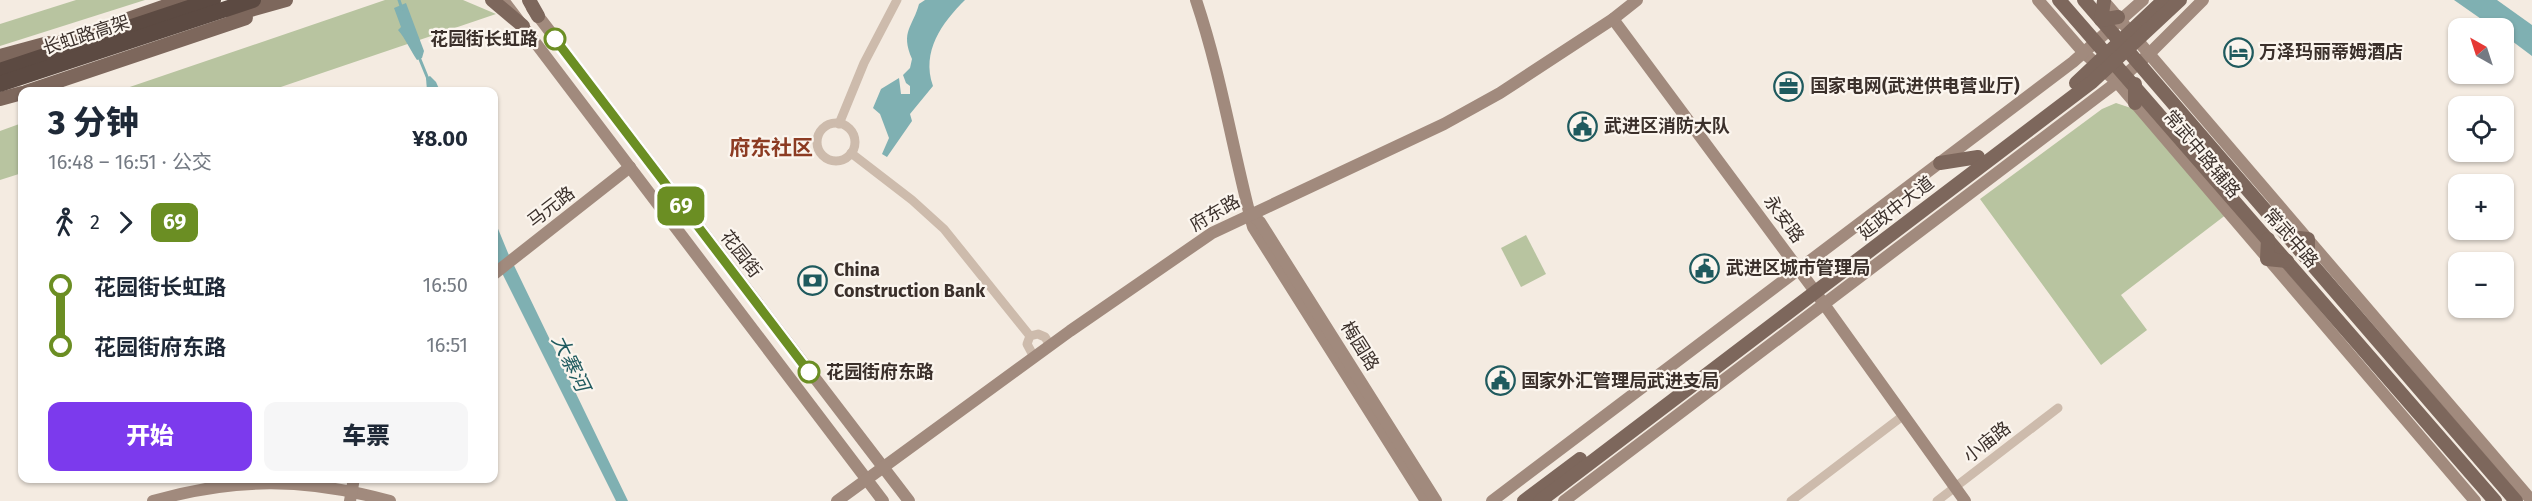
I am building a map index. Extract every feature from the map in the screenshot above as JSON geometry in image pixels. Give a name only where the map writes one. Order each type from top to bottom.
[{"type":"highway","name":"长虹路高架","points":[[0,68],[39,58],[213,0]]},
{"type":"highway","name":"长虹路高架","points":[[0,84],[253,0]]},
{"type":"main road","points":[[0,56],[79,35],[183,0]]},
{"type":"main road","points":[[0,90],[286,0]]},
{"type":"main road","points":[[39,87],[298,0]]},
{"type":"main road","points":[[492,0],[523,26]]},
{"type":"main road","points":[[527,0],[538,16]]},
{"type":"main road","name":"常武中路","points":[[2059,0],[2096,42],[2106,64],[2125,81],[2268,239],[2495,501]]},
{"type":"main road","name":"常武中路","points":[[2084,0],[2112,22],[2145,58],[2308,259],[2516,501]]},
{"type":"main road","name":"延政中大道","points":[[2130,42],[2164,0]]},
{"type":"main road","name":"延政中大道","points":[[1540,501],[2106,64],[2180,0]]},
{"type":"main road","points":[[2103,1],[2112,22]]},
{"type":"main road","points":[[0,68],[79,35]]},
{"type":"main road","name":"延政中大道","points":[[1524,501],[1813,289],[1978,156],[2106,64]]},
{"type":"main road","points":[[2125,81],[2135,103]]},
{"type":"main road","points":[[0,99],[18,94]]},
{"type":"main road","points":[[1940,163],[1978,156]]},
{"type":"main road","points":[[2290,237],[2308,239],[2308,259]]},
{"type":"main road","points":[[2268,239],[2267,259],[2287,261]]},
{"type":"street","name":"花园街","points":[[503,0],[883,501]]},
{"type":"street","points":[[839,124],[864,63],[897,0]]},
{"type":"street","name":"梅园路","points":[[1196,0],[1212,49],[1253,227],[1426,501]]},
{"type":"street","name":"府东路","points":[[837,501],[1050,345],[1212,233],[1444,124],[1500,93],[1613,19],[1636,0]]},
{"type":"street","points":[[2038,0],[2084,53],[2106,64]]},
{"type":"street","points":[[1492,501],[2084,53],[2112,22],[2143,0]]},
{"type":"street","points":[[1564,501],[2125,81],[2203,0]]},
{"type":"street","name":"花园街","points":[[538,16],[909,501]]},
{"type":"street","name":"永安路","points":[[1613,19],[1813,289],[1965,501]]},
{"type":"street","name":"常武中路辅路","points":[[2145,58],[2308,239],[2532,501]]},
{"type":"street","name":"常武中路辅路","points":[[2135,103],[2475,501]]},
{"type":"street","points":[[839,124],[853,135],[854,148],[851,153],[835,161],[820,152],[819,135],[827,126],[839,124]]},
{"type":"street","points":[[851,153],[912,200],[944,229],[1030,336]]},
{"type":"street","name":"马元路","points":[[498,271],[630,167]]},
{"type":"street","name":"梅园路","points":[[1250,214],[1260,222],[1436,501]]},
{"type":"street","points":[[1030,336],[1038,334],[1045,337],[1050,345]]},
{"type":"street","points":[[1030,336],[1027,344],[1034,357]]},
{"type":"street","name":"小庙路","points":[[1937,501],[2058,408]]},
{"type":"street","points":[[1791,501],[1904,415]]},
{"type":"street","points":[[153,501],[212,486],[246,483]]},
{"type":"street","points":[[283,483],[352,490],[390,501]]},
{"type":"green space","points":[[76,0],[145,0],[0,46],[0,24]]},
{"type":"green space","points":[[385,0],[463,0],[496,14],[281,87],[130,87]]},
{"type":"green space","points":[[2116,103],[2134,109],[2227,214],[2121,295],[2147,330],[2101,365],[1980,199],[2102,109]]},
{"type":"green space","points":[[18,124],[18,174],[0,180],[0,131]]},
{"type":"green space","points":[[1526,235],[1546,274],[1521,287],[1501,248]]},
{"type":"water","points":[[925,0],[965,0],[936,38],[930,61],[933,86],[910,114],[912,121],[887,157],[882,154],[889,138],[880,114],[873,108],[881,89],[899,78],[901,94],[910,94],[910,86],[903,75],[910,68],[912,59],[907,35],[919,4]]},
{"type":"water","points":[[2454,0],[2497,0],[2532,25],[2532,56],[2514,42],[2514,18],[2480,18]]},
{"type":"water","points":[[406,3],[424,51],[422,58],[417,60],[398,30],[401,27],[394,8]]},
{"type":"water","points":[[430,76],[438,87],[427,87],[426,78]]},
{"type":"water","points":[[498,229],[628,501],[616,501],[498,265]]},
{"type":"waterway","name":"大寨河","points":[[399,0],[402,9]]},
{"type":"waterway","name":"大寨河","points":[[419,57],[428,79]]},
{"type":"bus line","name":"69","points":[[555,39],[809,372]]},
{"type":"place","name":"花园街长虹路","points":[[555,39]]},
{"type":"place","name":"万泽玛丽蒂姆酒店","points":[[2238,52]]},
{"type":"place","name":"国家电网(武进供电营业厅)","points":[[1789,86]]},
{"type":"place","name":"武进区消防大队","points":[[1583,126]]},
{"type":"place","name":"武进区城市管理局","points":[[1705,268]]},
{"type":"place","name":"China Construction Bank","points":[[813,280]]},
{"type":"place","name":"花园街府东路","points":[[809,372]]},
{"type":"place","name":"国家外汇管理局武进支局","points":[[1500,381]]},
{"type":"district","name":"府东社区","points":[[771,148]]}]
